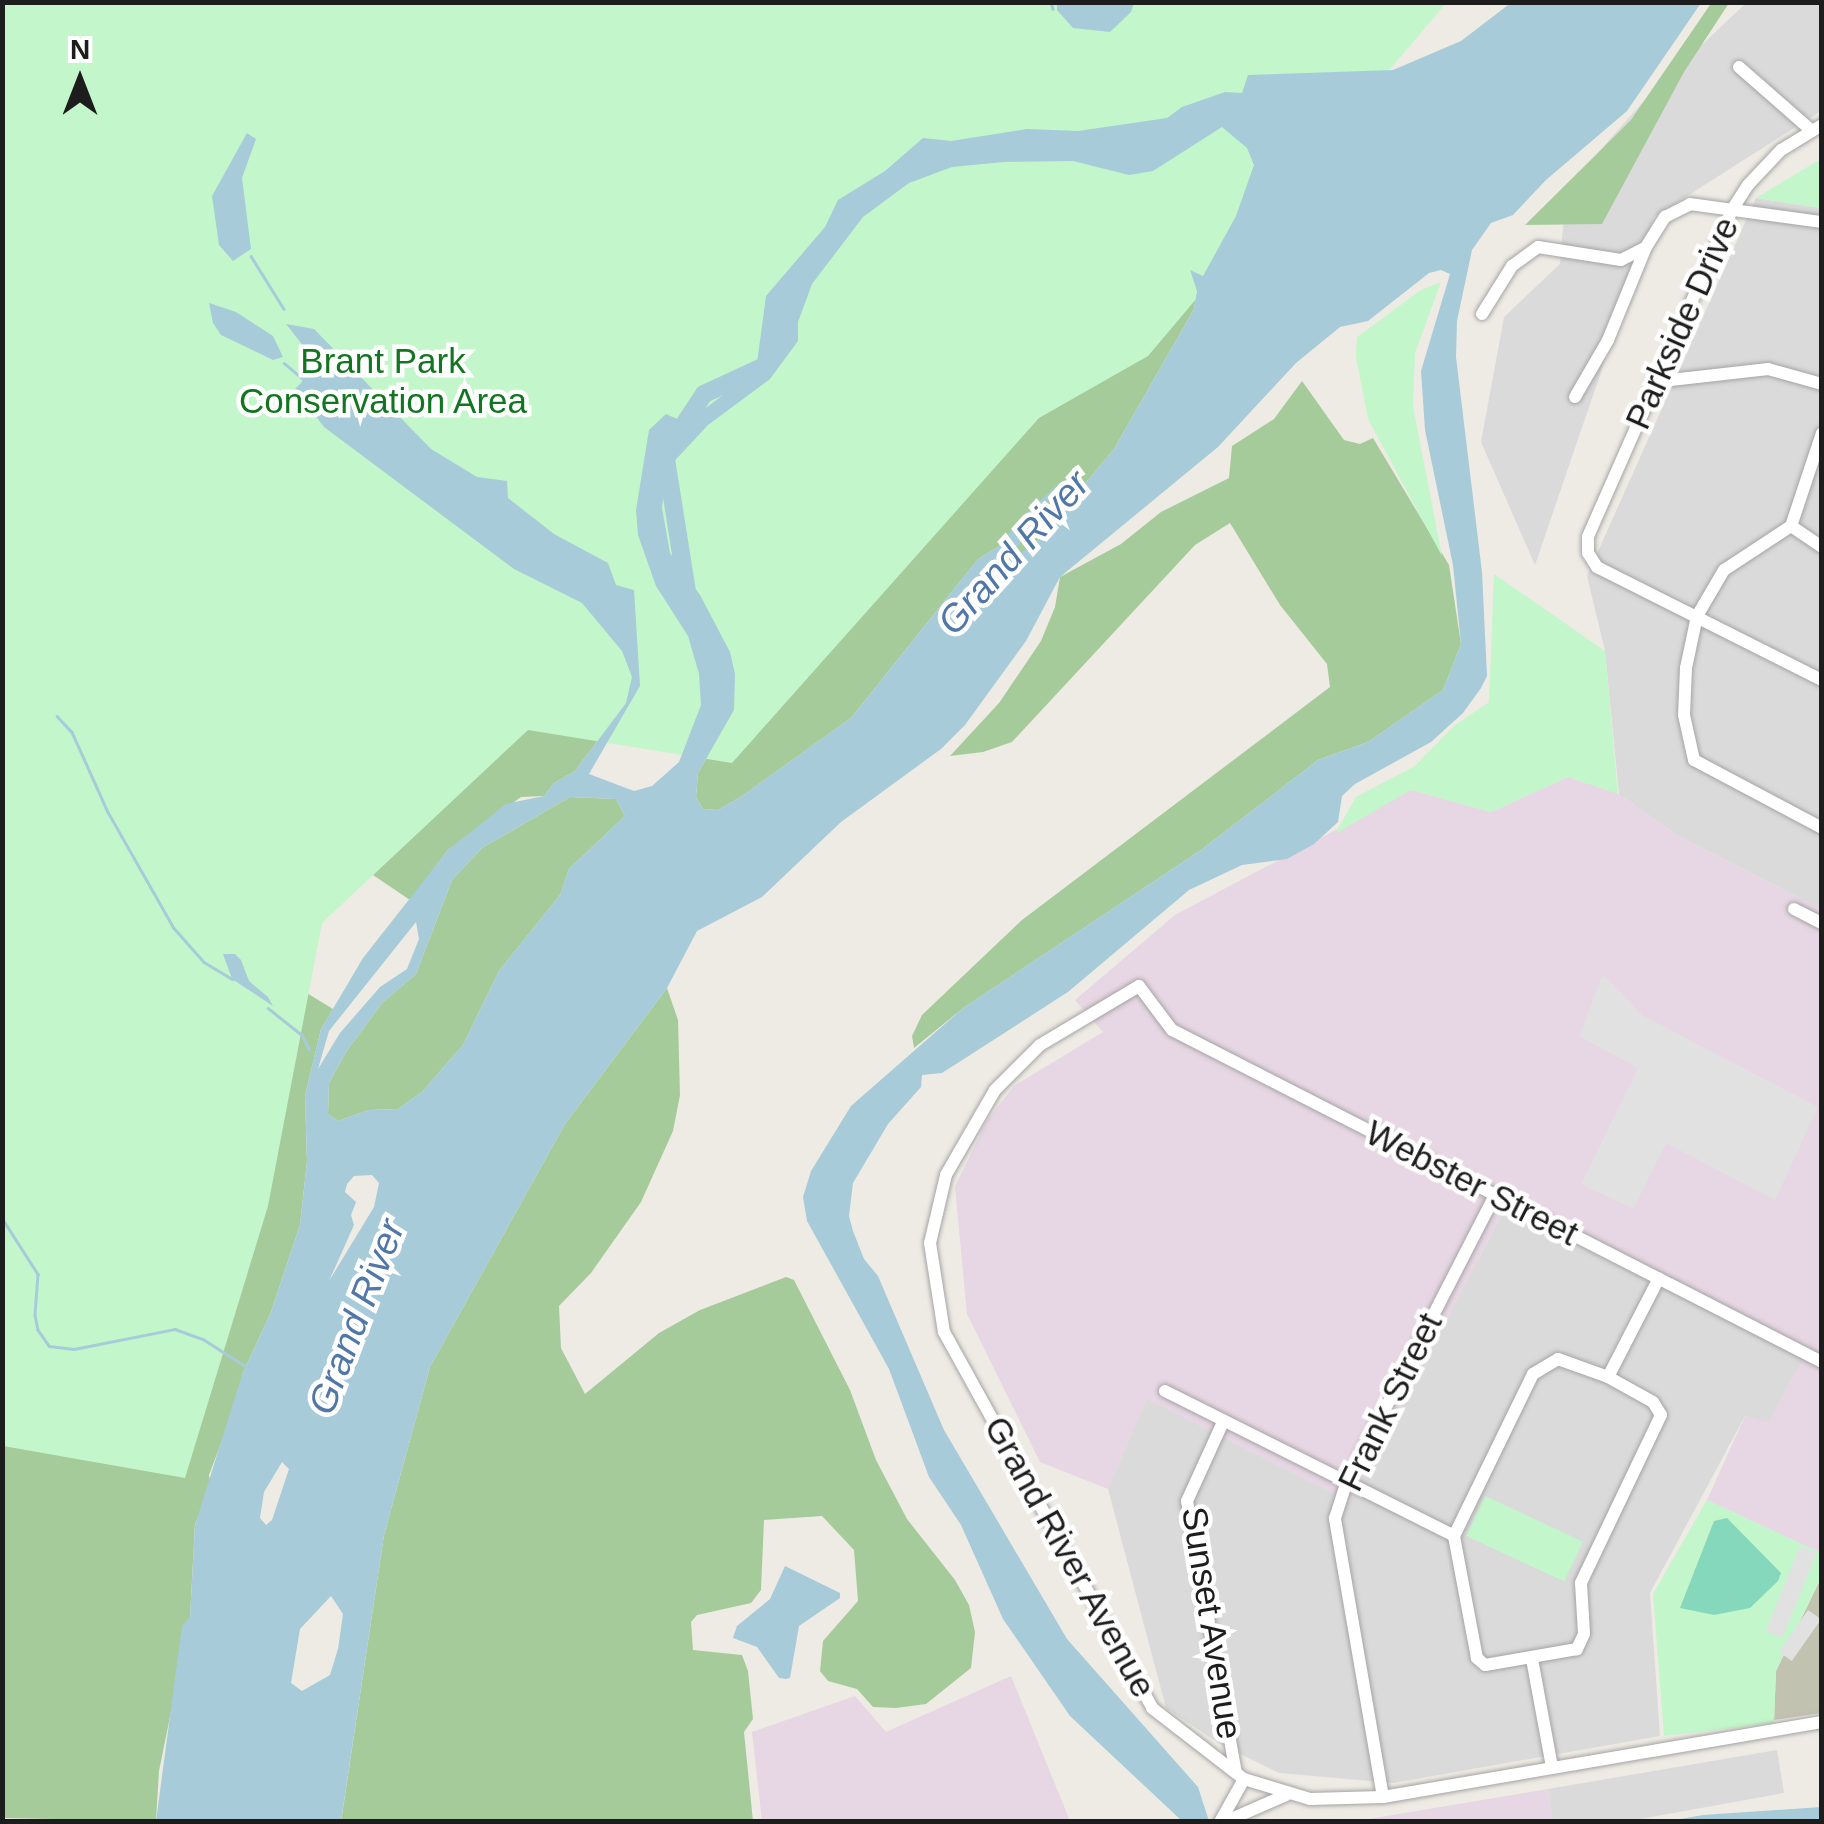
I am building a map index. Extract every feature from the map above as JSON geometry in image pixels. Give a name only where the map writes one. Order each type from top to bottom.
[{"type":"street","points":[[1738,67],[1816,128]]},
{"type":"street","name":"Parkside Drive","points":[[1697,616],[1597,567],[1588,553],[1588,536],[1732,210],[1764,167],[1816,128]]},
{"type":"street","points":[[1575,397],[1608,340],[1646,247],[1666,217],[1690,204],[1822,222]]},
{"type":"street","points":[[1482,314],[1512,266],[1538,247],[1621,260],[1646,247]]},
{"type":"street","points":[[1653,382],[1768,369],[1822,384]]},
{"type":"street","points":[[1822,433],[1792,526],[1724,570],[1697,616],[1684,691],[1684,715],[1694,760],[1822,828]]},
{"type":"street","points":[[1792,526],[1822,546]]},
{"type":"street","points":[[1697,616],[1822,680]]},
{"type":"street","points":[[1794,909],[1822,923]]},
{"type":"street","name":"Webster Street","points":[[1139,986],[1172,1030],[1822,1362]]},
{"type":"street","name":"Grand River Avenue","points":[[1139,986],[1040,1045],[995,1090],[946,1176],[930,1243],[944,1332],[1152,1708],[1240,1776],[1286,1795],[1310,1799],[1384,1797],[1822,1722]]},
{"type":"street","name":"Frank Street","points":[[1384,1797],[1335,1518],[1346,1484],[1495,1195]]},
{"type":"street","points":[[1608,1377],[1659,1278]]},
{"type":"street","points":[[1558,1359],[1608,1377],[1653,1402],[1661,1414],[1581,1583],[1584,1634],[1577,1649],[1485,1665],[1477,1658],[1454,1536],[1532,1374],[1558,1359]]},
{"type":"street","points":[[1164,1391],[1454,1536]]},
{"type":"street","name":"Sunset Avenue","points":[[1223,1422],[1188,1501],[1240,1776]]},
{"type":"street","points":[[1532,1659],[1552,1768]]},
{"type":"street","points":[[1222,1822],[1240,1776]]},
{"type":"street","points":[[1222,1822],[1286,1795]]},
{"type":"shaded area","points":[[1746,3],[1821,3],[1821,111],[1654,217],[1535,565],[1481,442],[1504,317],[1560,264],[1566,189],[1649,95]]},
{"type":"shaded area","points":[[1756,198],[1821,208],[1821,909],[1675,834],[1619,794],[1605,651],[1587,576]]},
{"type":"shaded area","points":[[1568,777],[1619,794],[1675,834],[1821,909],[1821,1553],[1707,1500],[1745,1416],[1769,1422],[1804,1357],[1504,1210],[1350,1502],[1147,1399],[1108,1489],[1040,1462],[967,1314],[955,1187],[986,1122],[1014,1086],[1103,1032],[1075,1000],[1175,915],[1411,790],[1491,812]]},
{"type":"shaded area","points":[[1603,974],[1642,1015],[1818,1107],[1775,1200],[1666,1143],[1633,1209],[1581,1184],[1638,1068],[1579,1036]]},
{"type":"shaded area","points":[[1504,1210],[1804,1357],[1769,1423],[1745,1416],[1650,1593],[1660,1736],[1393,1783],[1279,1773],[1220,1744],[1166,1708],[1108,1489],[1147,1398],[1350,1502]]},
{"type":"shaded area","points":[[1800,1546],[1817,1553],[1782,1638],[1766,1631]]},
{"type":"shaded area","points":[[1821,1578],[1821,1713],[1774,1720],[1776,1671]]},
{"type":"shaded area","points":[[1808,1610],[1821,1619],[1792,1661],[1779,1652]]},
{"type":"shaded area","points":[[1011,1676],[1070,1821],[762,1821],[752,1732],[855,1696],[886,1732]]},
{"type":"shaded area","points":[[1777,1750],[1784,1793],[1629,1821],[1553,1822],[1548,1789]]},
{"type":"shaded area","points":[[1548,1789],[1553,1821],[1369,1821],[1369,1819]]},
{"type":"green space","points":[[1712,2],[1729,3],[1684,72],[1602,224],[1525,225],[1631,120]]},
{"type":"green space","name":"Brant Park Conservation Area","points":[[2,3],[1446,3],[1148,356],[1039,418],[732,763],[528,730],[322,923],[268,1206],[185,1478],[3,1446]]},
{"type":"green space","points":[[1821,159],[1821,208],[1756,198]]},
{"type":"green space","points":[[1441,282],[1415,353],[1413,406],[1442,556],[1368,419],[1356,357],[1357,337],[1421,290]]},
{"type":"green space","points":[[1197,291],[1194,309],[1114,449],[1036,542],[1020,555],[1016,548],[1060,483],[998,547],[978,559],[851,718],[742,796],[718,810],[703,809],[696,797],[698,773],[734,710],[682,455]]},
{"type":"green space","points":[[1302,381],[1344,440],[1360,444],[1373,438],[1449,565],[1461,644],[1443,690],[1368,742],[1318,760],[1201,850],[962,1009],[914,1048],[912,1036],[922,1015],[1022,920],[1330,687],[1327,664],[1280,605],[1230,523],[1195,545],[1012,742],[983,752],[950,756],[999,703],[1041,641],[1055,607],[1060,577],[1121,544],[1161,512],[1229,478],[1232,446],[1274,419]]},
{"type":"green space","points":[[1494,574],[1605,651],[1618,794],[1568,777],[1491,812],[1411,790],[1335,834],[1356,797],[1415,766],[1454,726],[1489,702]]},
{"type":"green space","points":[[2,617],[243,954],[333,1009],[321,1029],[305,1096],[307,1161],[300,1225],[271,1312],[242,1375],[243,1385],[209,1475],[211,1487],[195,1524],[190,1618],[159,1771],[156,1821],[3,1818]]},
{"type":"green space","points":[[499,687],[626,703],[575,771],[554,783],[544,796],[521,797],[448,850],[410,900],[315,836]]},
{"type":"green space","points":[[570,797],[616,799],[625,816],[569,869],[560,895],[499,971],[463,1045],[422,1092],[398,1109],[369,1110],[338,1121],[328,1114],[329,1083],[382,1003],[416,974],[452,880],[482,848]]},
{"type":"green space","points":[[667,988],[678,1020],[680,1095],[673,1131],[641,1202],[591,1273],[559,1306],[561,1348],[585,1394],[659,1333],[700,1310],[786,1277],[794,1280],[850,1390],[876,1460],[907,1519],[955,1580],[969,1605],[975,1632],[971,1668],[926,1704],[896,1708],[873,1707],[857,1689],[828,1681],[820,1671],[823,1641],[858,1601],[854,1550],[822,1516],[764,1520],[761,1590],[751,1603],[697,1615],[691,1622],[693,1650],[742,1655],[748,1671],[753,1719],[744,1732],[753,1821],[341,1822],[384,1535],[430,1367],[565,1124]]},
{"type":"green space","points":[[1485,1496],[1583,1542],[1564,1582],[1466,1536]]},
{"type":"green space","points":[[1707,1500],[1821,1553],[1821,1578],[1776,1671],[1774,1723],[1664,1736],[1653,1594]]},
{"type":"green space","points":[[1727,1518],[1781,1573],[1778,1581],[1750,1608],[1714,1615],[1680,1608],[1714,1521]]},
{"type":"water","points":[[1057,2],[1134,3],[1131,12],[1110,32],[1073,28],[1057,10]]},
{"type":"water","points":[[1512,2],[1701,3],[1627,111],[1546,180],[1513,215],[1491,223],[1472,250],[1457,321],[1456,357],[1482,572],[1487,676],[1481,688],[1463,713],[1431,742],[1355,784],[1342,796],[1338,822],[1314,844],[1287,859],[1242,865],[1189,890],[1068,992],[942,1073],[922,1075],[921,1087],[888,1124],[853,1183],[849,1216],[853,1231],[864,1259],[878,1276],[944,1430],[1067,1639],[1198,1787],[1209,1821],[1182,1821],[1070,1716],[1003,1619],[961,1525],[929,1477],[889,1369],[807,1221],[803,1197],[811,1171],[851,1106],[962,1009],[1201,850],[1318,760],[1368,742],[1443,690],[1461,644],[1453,565],[1425,430],[1421,371],[1450,274],[1441,270],[1429,273],[1368,321],[1340,327],[1296,363],[1218,447],[1060,577],[1026,641],[965,725],[941,749],[841,822],[762,897],[697,931],[667,988],[565,1124],[430,1367],[384,1535],[341,1821],[156,1821],[182,1626],[190,1617],[195,1525],[242,1375],[271,1312],[300,1225],[307,1161],[305,1096],[321,1029],[363,958],[448,850],[506,804],[544,796],[554,783],[575,771],[626,703],[632,677],[622,651],[582,603],[514,569],[324,427],[295,389],[302,382],[307,358],[305,348],[286,324],[314,329],[431,449],[477,477],[507,481],[508,498],[554,534],[608,563],[616,585],[634,590],[640,686],[589,774],[634,791],[652,786],[679,762],[701,705],[699,674],[688,636],[656,586],[638,535],[636,510],[649,430],[666,414],[686,423],[747,377],[757,363],[766,296],[825,227],[838,200],[885,171],[923,138],[951,141],[1027,129],[1078,131],[1167,118],[1182,107],[1225,92],[1242,93],[1248,75],[1393,70],[1461,41]],"holes":[[[1222,127],[1247,148],[1254,165],[1236,216],[1203,276],[1190,270],[1197,291],[1194,309],[1114,449],[1036,542],[1019,554],[1017,548],[1061,482],[1025,514],[998,547],[978,559],[851,718],[742,796],[718,810],[703,809],[696,797],[698,773],[734,710],[735,674],[730,652],[700,595],[670,553],[662,508],[666,470],[708,425],[770,379],[798,341],[798,322],[812,284],[863,217],[909,183],[952,167],[1004,162],[1073,161],[1129,175],[1153,171]],[[570,797],[616,799],[625,816],[569,869],[560,895],[499,971],[463,1045],[422,1092],[398,1109],[369,1110],[338,1121],[328,1114],[329,1083],[382,1003],[416,974],[452,880],[482,848]],[[416,922],[419,939],[407,969],[380,987],[340,1033],[318,1069],[329,1031]],[[372,1175],[379,1183],[374,1207],[329,1281],[354,1225],[351,1215],[356,1202],[345,1192],[354,1176]],[[282,1462],[289,1469],[272,1520],[266,1525],[260,1518],[264,1492]],[[331,1596],[343,1614],[330,1675],[302,1691],[291,1683],[300,1629]]]},
{"type":"water","points":[[247,133],[256,139],[242,178],[251,249],[233,261],[219,245],[212,196]]},
{"type":"water","points":[[209,303],[236,312],[273,336],[283,357],[273,360],[221,335],[213,323]]},
{"type":"water","points":[[223,954],[235,954],[241,960],[249,981],[273,1006],[232,979]]},
{"type":"water","points":[[785,1566],[840,1593],[840,1598],[799,1626],[790,1678],[786,1679],[779,1678],[757,1647],[733,1638],[737,1626],[770,1599]]},
{"type":"water","points":[[1821,1807],[1821,1821],[1669,1821],[1703,1815]]},
{"type":"waterway","points":[[1051,2],[1053,9]]},
{"type":"waterway","points":[[251,256],[284,309]]},
{"type":"waterway","points":[[284,363],[304,380]]},
{"type":"waterway","name":"Grand River","points":[[688,598],[665,453],[704,394],[769,364]]},
{"type":"waterway","points":[[57,716],[72,732],[108,812],[174,928],[204,962],[232,979]]},
{"type":"waterway","points":[[268,1008],[302,1035],[309,1049]]},
{"type":"waterway","points":[[2,1218],[38,1274],[35,1315],[38,1330],[49,1346],[74,1349],[175,1329],[203,1339],[247,1367]]}]
